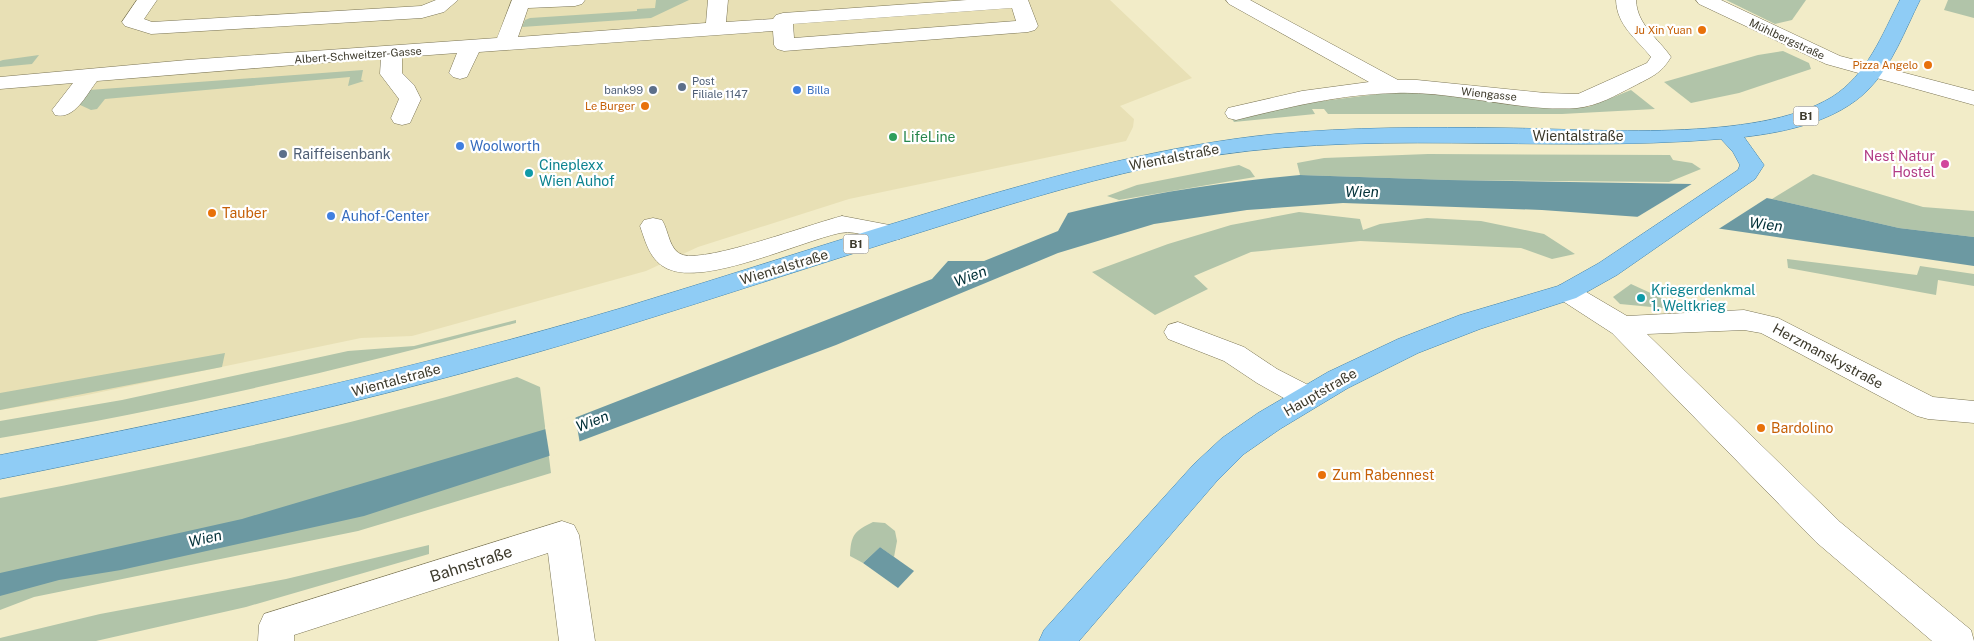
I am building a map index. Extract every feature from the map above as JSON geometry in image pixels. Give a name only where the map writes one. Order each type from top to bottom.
[{"type":"main road","name":"B1","points":[[1728,133],[1768,128],[1810,114],[1851,93],[1860,86],[1870,71],[1910,0]]},
{"type":"main road","name":"Hauptstraße","points":[[1057,641],[1205,473],[1233,446],[1269,421],[1372,362],[1440,333],[1567,292],[1608,269],[1742,180],[1752,165],[1743,149],[1728,133]]},
{"type":"main road","name":"Wientalstraße","points":[[0,468],[140,440],[342,395],[584,329],[891,233],[1051,185],[1127,165],[1258,143],[1397,135],[1658,136],[1728,133]]},
{"type":"street","points":[[148,0],[132,22],[151,28],[422,12],[437,8],[448,0]]},
{"type":"street","points":[[505,44],[520,3],[576,0]]},
{"type":"street","points":[[716,29],[718,0]]},
{"type":"street","points":[[1236,0],[1394,86]]},
{"type":"street","name":"Wiengasse","points":[[1236,113],[1276,102],[1394,86],[1417,86],[1562,102],[1592,98],[1655,67],[1659,63],[1661,57],[1656,49],[1627,17],[1626,0]]},
{"type":"street","name":"Mühlbergstraße","points":[[1706,0],[1817,54],[1870,71],[1974,98]]},
{"type":"street","name":"Albert-Schweitzer-Gasse","points":[[1020,2],[1028,26],[784,45],[783,24],[783,19],[1020,2]]},
{"type":"street","points":[[187,66],[222,23]]},
{"type":"street","name":"Albert-Schweitzer-Gasse","points":[[0,83],[187,66],[783,24]]},
{"type":"street","points":[[460,73],[470,47]]},
{"type":"street","points":[[392,53],[391,74],[406,90],[410,99],[402,118]]},
{"type":"street","points":[[63,110],[91,74]]},
{"type":"street","points":[[653,226],[661,252],[676,263],[707,264],[842,224],[891,233]]},
{"type":"street","points":[[1567,292],[1622,326],[1828,532],[1958,641]]},
{"type":"street","name":"Herzmanskystraße","points":[[1622,326],[1756,321],[1782,331],[1928,408],[1974,412]]},
{"type":"street","points":[[1178,332],[1234,354],[1267,376],[1308,398]]},
{"type":"street","name":"Bahnstraße","points":[[277,633],[562,535],[577,641]]},
{"type":"shaded area","points":[[0,0],[1110,0],[1192,78],[1120,106],[1134,119],[1133,127],[1126,141],[849,199],[698,247],[646,271],[412,336],[361,338],[82,396],[0,410]]},
{"type":"green space","points":[[656,0],[689,0],[651,18],[522,27],[525,20],[530,18],[637,11],[637,9],[655,8]]},
{"type":"green space","points":[[1726,0],[1806,0],[1792,20],[1775,24]]},
{"type":"green space","points":[[1948,0],[1974,0],[1974,18],[1944,10]]},
{"type":"green space","points":[[1783,51],[1809,63],[1811,69],[1739,93],[1691,103],[1664,82],[1758,55]]},
{"type":"green space","points":[[39,55],[32,64],[0,67],[0,61],[3,60]]},
{"type":"green space","points":[[363,70],[361,80],[364,81],[348,86],[350,77],[105,99],[97,109],[91,110],[78,104],[89,90]]},
{"type":"green space","points":[[1631,90],[1655,109],[1562,114],[1328,114],[1324,109],[1312,109],[1315,114],[1234,122],[1232,119],[1283,106],[1402,91],[1522,103],[1550,108],[1588,107]]},
{"type":"green space","points":[[1428,154],[1670,155],[1673,160],[1692,163],[1701,169],[1669,182],[1449,180],[1300,175],[1297,163],[1324,158]]},
{"type":"green space","points":[[1239,165],[1250,170],[1255,177],[1119,200],[1107,196],[1137,185]]},
{"type":"green space","points":[[1813,174],[1923,207],[1974,211],[1974,237],[1899,228],[1772,199]]},
{"type":"green space","points":[[1299,212],[1360,219],[1363,230],[1380,224],[1427,218],[1481,221],[1544,234],[1575,254],[1552,259],[1521,248],[1360,241],[1251,252],[1194,276],[1208,289],[1155,315],[1092,272],[1168,244],[1231,225]]},
{"type":"green space","points":[[1787,259],[1917,275],[1920,266],[1974,274],[1974,286],[1938,280],[1936,295],[1788,268]]},
{"type":"green space","points":[[1631,284],[1681,307],[1683,310],[1620,304],[1613,297]]},
{"type":"green space","points":[[516,320],[516,323],[452,340],[260,387],[65,427],[0,438],[0,421],[122,400],[348,351],[414,346]]},
{"type":"green space","points":[[225,353],[222,367],[0,410],[0,393]]},
{"type":"green space","points":[[517,377],[540,387],[551,473],[358,531],[34,597],[0,610],[0,498],[260,444],[389,412]]},
{"type":"green space","points":[[873,522],[885,523],[895,531],[897,541],[894,557],[880,547],[863,563],[850,556],[851,543],[858,531]]},
{"type":"green space","points":[[429,545],[429,554],[246,607],[96,641],[0,641],[0,638],[100,614],[286,579]]},
{"type":"water","name":"Wien","points":[[1300,175],[1449,180],[1692,184],[1772,199],[1899,228],[1974,237],[1974,266],[1640,217],[1542,210],[1343,203],[1247,210],[1154,224],[1058,253],[836,345],[578,442],[549,456],[364,516],[121,570],[59,580],[0,596],[0,573],[242,519],[546,429],[932,279],[948,261],[984,261],[1058,231],[1068,213],[1125,200],[1183,190],[1241,181]]},
{"type":"water","points":[[880,547],[914,571],[898,588],[863,563]]},
{"type":"pier","points":[[1695,182],[1770,196],[1717,230],[1634,219]]},
{"type":"pier","points":[[575,415],[580,444],[550,458],[545,427]]},
{"type":"place","name":"Ju Xin Yuan","points":[[1702,30]]},
{"type":"place","name":"Pizza Angelo","points":[[1928,65]]},
{"type":"place","name":"Post Filiale 1147","points":[[682,87]]},
{"type":"place","name":"bank99","points":[[653,90]]},
{"type":"place","name":"Billa","points":[[797,90]]},
{"type":"place","name":"Le Burger","points":[[645,106]]},
{"type":"place","name":"LifeLine","points":[[893,137]]},
{"type":"place","name":"Woolworth","points":[[460,146]]},
{"type":"place","name":"Raiffeisenbank","points":[[283,154]]},
{"type":"place","name":"Nest Natur Hostel","points":[[1945,164]]},
{"type":"place","name":"Cineplexx Wien Auhof","points":[[529,173]]},
{"type":"place","name":"Tauber","points":[[212,213]]},
{"type":"place","name":"Auhof-Center","points":[[331,216]]},
{"type":"place","name":"Kriegerdenkmal 1. Weltkrieg","points":[[1641,298]]},
{"type":"place","name":"Bardolino","points":[[1761,428]]},
{"type":"place","name":"Zum Rabennest","points":[[1322,475]]}]
